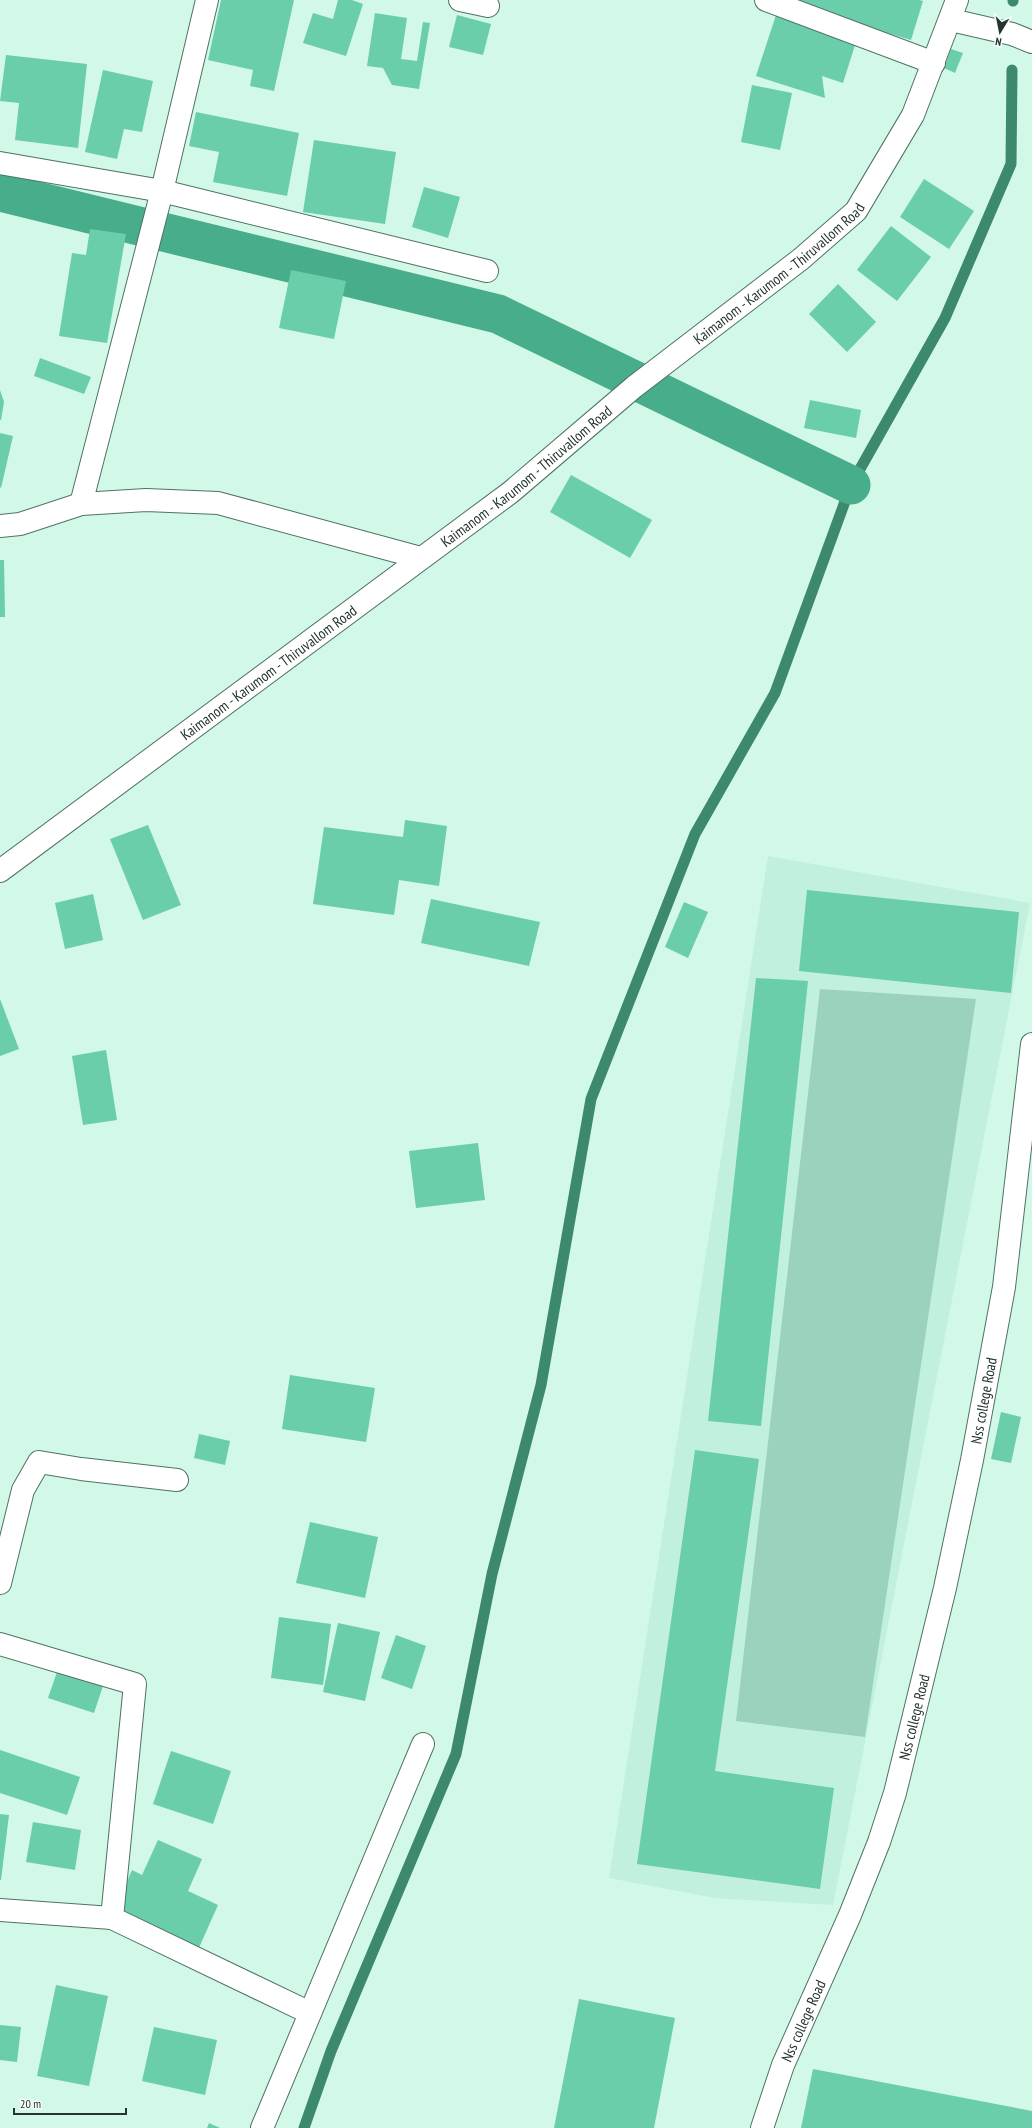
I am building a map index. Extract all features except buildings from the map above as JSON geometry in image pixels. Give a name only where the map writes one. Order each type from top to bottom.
[{"type":"street","points":[[81,504],[162,191],[208,0]]},
{"type":"street","points":[[460,0],[488,6]]},
{"type":"street","points":[[766,0],[934,63]]},
{"type":"street","points":[[954,10],[1032,42]]},
{"type":"street","name":"Kaimanom - Karumom - Thiruvallom Road","points":[[0,871],[511,492],[639,382],[801,259],[856,211],[913,115],[954,10]]},
{"type":"street","points":[[0,163],[162,191],[487,271]]},
{"type":"street","points":[[0,526],[20,524],[81,504],[146,500],[218,503],[420,558]]},
{"type":"street","name":"Nss college Road","points":[[762,2128],[783,2065],[850,1915],[879,1842],[895,1793],[945,1588],[972,1460],[1004,1287],[1032,1044]]},
{"type":"street","points":[[0,1583],[23,1490],[39,1462],[81,1469],[177,1480]]},
{"type":"street","points":[[0,1644],[135,1684],[112,1918]]},
{"type":"street","points":[[262,2128],[423,1744]]},
{"type":"street","points":[[0,1910],[112,1918],[310,2013]]},
{"type":"shaded area","points":[[768,856],[1030,903],[833,1905],[715,1898],[609,1878]]},
{"type":"shaded area","points":[[820,989],[976,999],[865,1737],[736,1721]]},
{"type":"waterway","points":[[304,2128],[331,2051],[456,1754],[492,1574],[541,1385],[591,1099],[695,834],[775,693],[851,485],[945,318],[1011,164],[1012,70]]},
{"type":"waterway","points":[[0,192],[498,314],[851,485]]}]
